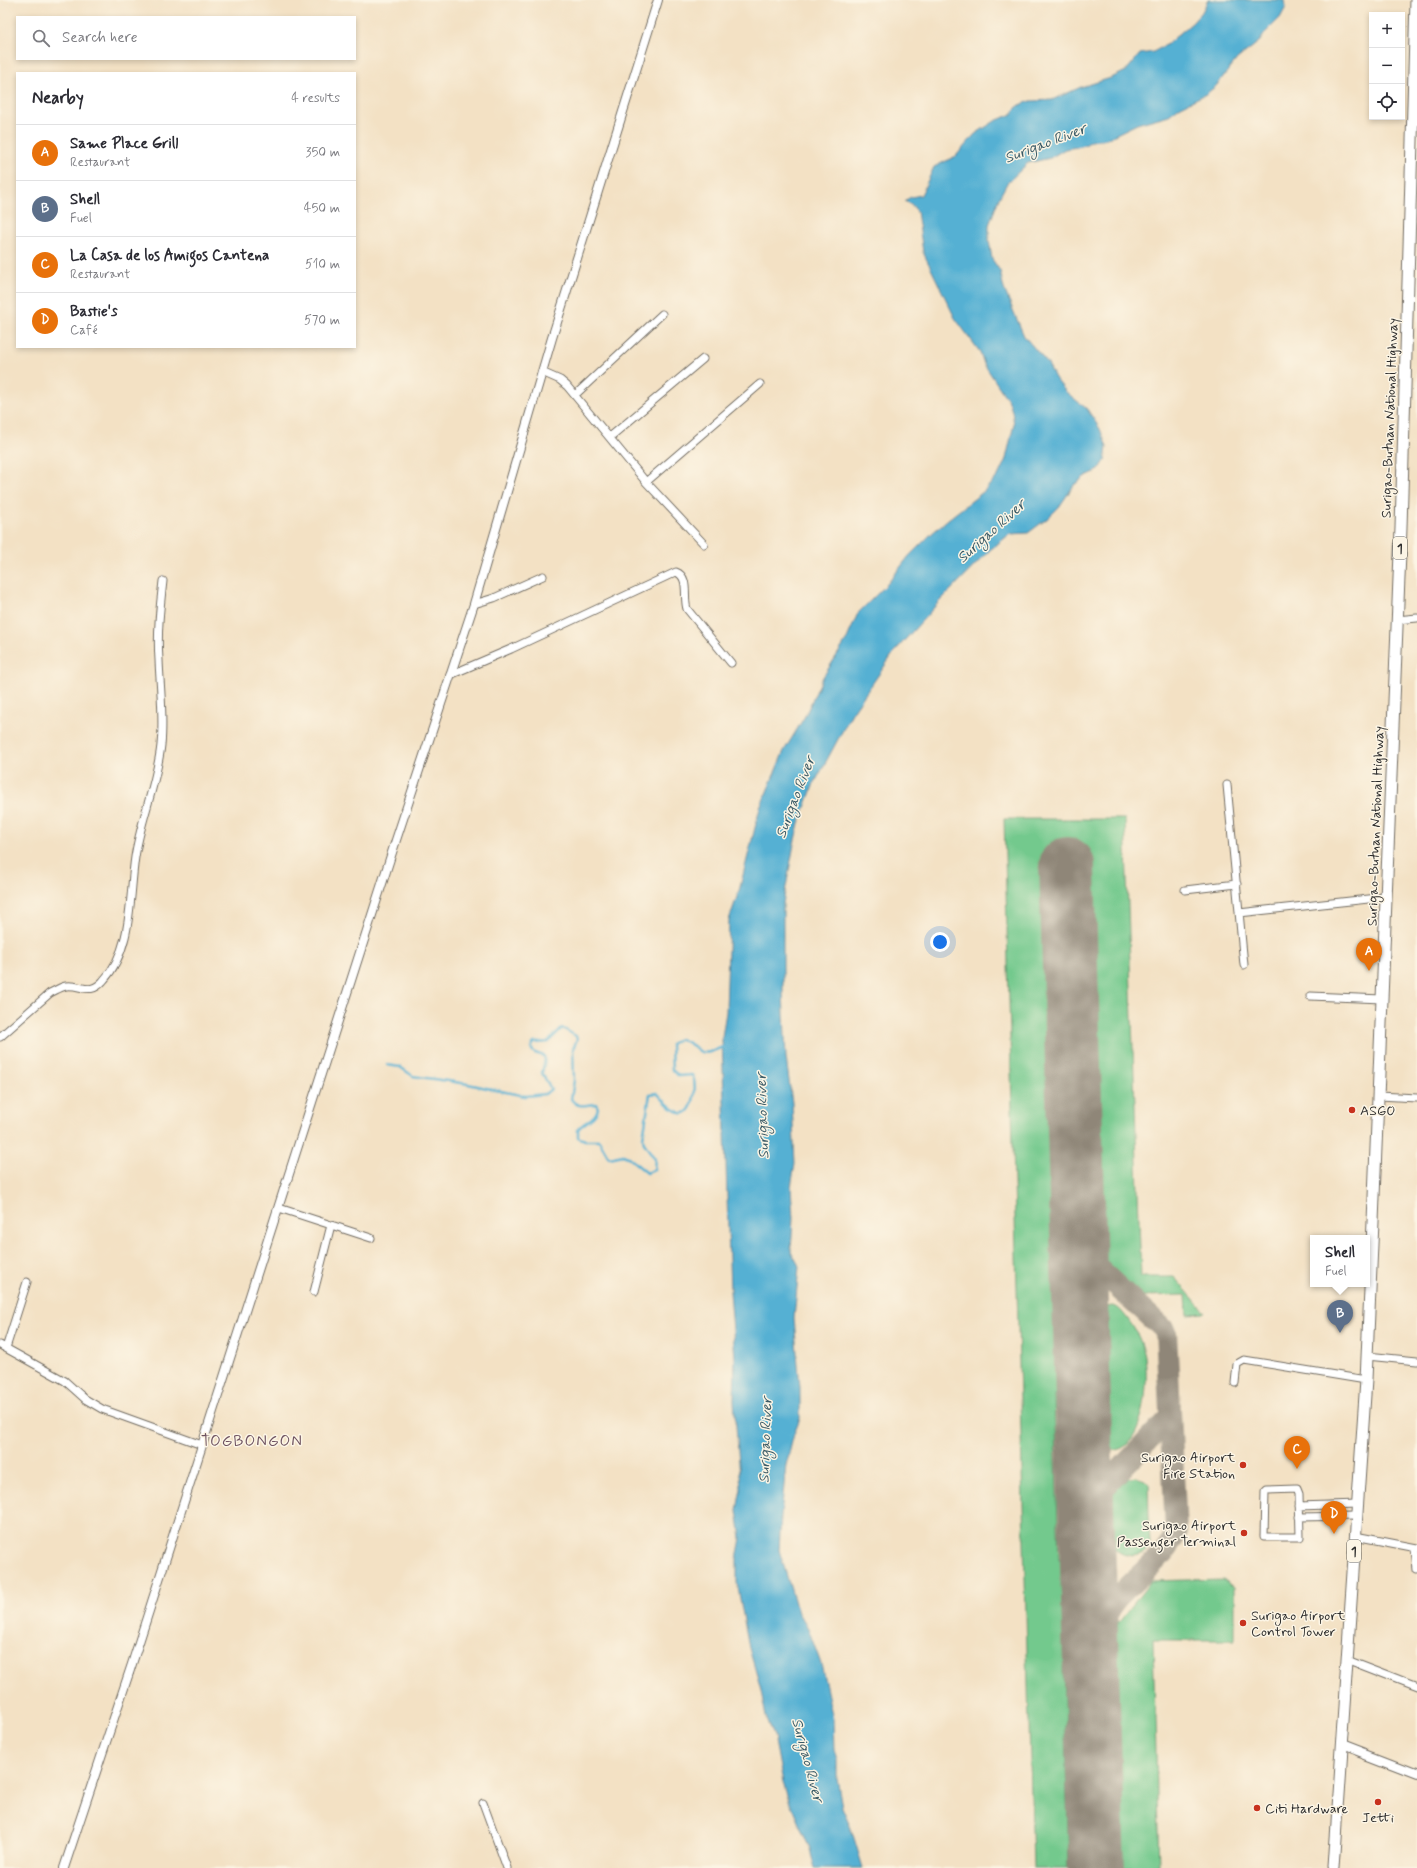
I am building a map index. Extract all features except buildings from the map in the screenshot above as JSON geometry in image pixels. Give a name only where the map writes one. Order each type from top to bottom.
[{"type":"highway","name":"Surigao-Butuan National Highway","points":[[1370,1285],[1397,620],[1411,214],[1416,0]]},
{"type":"highway","name":"Surigao-Butuan National Highway","points":[[1333,1868],[1366,1380],[1370,1287]]},
{"type":"street","points":[[64,1868],[474,604],[542,372],[658,0]]},
{"type":"street","points":[[575,395],[662,314]]},
{"type":"street","points":[[610,438],[702,359]]},
{"type":"street","points":[[542,372],[560,380],[575,395],[646,482],[704,544]]},
{"type":"street","points":[[646,482],[760,384]]},
{"type":"street","points":[[450,675],[511,649],[676,572],[681,574],[685,580],[684,598],[687,609],[731,662]]},
{"type":"street","points":[[474,604],[494,598],[543,576]]},
{"type":"street","points":[[0,1037],[59,988],[69,986],[86,989],[97,986],[106,977],[118,959],[128,915],[137,843],[155,783],[161,744],[162,703],[158,632],[162,581]]},
{"type":"street","points":[[1397,620],[1417,618]]},
{"type":"street","points":[[1227,785],[1244,965]]},
{"type":"street","points":[[1185,890],[1237,884]]},
{"type":"street","points":[[1239,913],[1386,897]]},
{"type":"street","points":[[1310,996],[1382,999]]},
{"type":"street","points":[[1378,1096],[1417,1098]]},
{"type":"street","points":[[279,1208],[371,1238]]},
{"type":"street","points":[[314,1292],[331,1225]]},
{"type":"street","points":[[27,1282],[3,1347],[65,1382],[85,1399],[102,1409],[202,1445]]},
{"type":"street","points":[[1367,1356],[1417,1361]]},
{"type":"street","points":[[1235,1383],[1237,1364],[1244,1360],[1366,1380]]},
{"type":"street","points":[[1297,1489],[1299,1494],[1299,1506],[1300,1537],[1264,1537],[1263,1496],[1267,1490],[1297,1489]]},
{"type":"street","points":[[1299,1506],[1357,1504]]},
{"type":"street","points":[[1299,1517],[1356,1516]]},
{"type":"street","points":[[1355,1536],[1416,1548],[1417,1569]]},
{"type":"street","points":[[1347,1659],[1417,1686]]},
{"type":"street","points":[[1342,1746],[1417,1775]]},
{"type":"street","points":[[483,1803],[507,1868]]},
{"type":"green space","points":[[1004,819],[1125,819],[1141,1277],[1174,1277],[1206,1313],[1187,1314],[1186,1295],[1143,1296],[1098,1254],[1087,865],[1044,866],[1060,1395],[1054,1396],[1059,1559],[1068,1559],[1071,1666],[1063,1666],[1069,1868],[1033,1868]]},
{"type":"green space","points":[[1111,1306],[1118,1308],[1122,1312],[1138,1336],[1145,1357],[1146,1382],[1145,1397],[1138,1428],[1131,1440],[1122,1448],[1111,1450],[1109,1394],[1103,1394],[1101,1314],[1103,1309]]},
{"type":"green space","points":[[1136,1477],[1145,1480],[1148,1483],[1150,1547],[1142,1554],[1132,1556],[1122,1554],[1114,1548],[1112,1495],[1128,1478]]},
{"type":"green space","points":[[1223,1579],[1234,1587],[1234,1640],[1153,1640],[1159,1868],[1124,1868],[1118,1664],[1110,1664],[1110,1648],[1117,1648],[1116,1626],[1151,1581]]},
{"type":"water","name":"Surigao River","points":[[1208,0],[1285,0],[1286,7],[1280,18],[1265,33],[1260,41],[1237,59],[1216,86],[1206,94],[1181,106],[1169,115],[1137,124],[1106,139],[1091,141],[1085,145],[1065,149],[1050,158],[1028,163],[1007,183],[999,198],[989,225],[989,240],[992,259],[1000,271],[1004,289],[1024,336],[1048,364],[1055,378],[1066,392],[1087,409],[1100,429],[1107,447],[1105,461],[1099,470],[1084,477],[1074,485],[1059,507],[1048,518],[1028,533],[1010,534],[991,549],[938,603],[895,651],[852,713],[813,786],[799,823],[794,844],[783,903],[783,992],[786,1058],[792,1103],[795,1164],[791,1187],[793,1218],[791,1251],[799,1266],[794,1318],[800,1388],[800,1419],[794,1434],[786,1465],[779,1550],[798,1613],[808,1628],[821,1664],[833,1719],[834,1750],[837,1761],[837,1778],[842,1807],[850,1825],[863,1868],[815,1868],[809,1847],[783,1783],[774,1736],[766,1717],[760,1686],[749,1648],[737,1582],[737,1559],[741,1538],[737,1510],[741,1488],[734,1401],[735,1358],[730,1291],[722,1037],[726,1012],[729,920],[739,891],[760,808],[784,751],[805,716],[823,677],[846,641],[858,613],[888,583],[909,556],[929,536],[983,492],[998,476],[1006,459],[1014,424],[1009,402],[984,364],[980,352],[955,318],[923,252],[917,211],[911,204],[904,201],[911,197],[921,195],[934,167],[956,156],[975,134],[995,121],[1012,114],[1020,105],[1031,101],[1052,100],[1081,87],[1111,78],[1126,71],[1140,54],[1153,52],[1166,45],[1192,23],[1202,12]]},
{"type":"waterway","points":[[387,1065],[400,1067],[413,1076],[468,1084],[525,1096],[545,1094],[551,1089],[542,1073],[545,1060],[544,1056],[535,1053],[532,1050],[532,1046],[534,1043],[548,1042],[562,1028],[576,1036],[577,1039],[573,1049],[574,1080],[571,1099],[576,1104],[596,1104],[598,1108],[595,1115],[578,1129],[578,1137],[585,1140],[599,1140],[609,1158],[623,1155],[628,1157],[647,1173],[654,1170],[655,1159],[644,1143],[643,1138],[650,1094],[657,1093],[671,1107],[677,1112],[681,1113],[685,1113],[689,1110],[694,1098],[695,1084],[692,1075],[679,1076],[672,1070],[671,1044],[680,1039],[688,1042],[703,1053],[725,1046]]},
{"type":"taxiway","points":[[1078,1250],[1166,1331],[1176,1531],[1172,1540],[1159,1558],[1113,1603],[1095,1634],[1090,1647]]},
{"type":"taxiway","points":[[1086,1506],[1170,1417]]},
{"type":"runway","points":[[1067,865],[1097,1868]]},
{"type":"place","name":"Same Place Grill","points":[[1369,971]]},
{"type":"place","name":"ASGO","points":[[1352,1110]]},
{"type":"place","name":"Shell","points":[[1340,1333]]},
{"type":"place","name":"Surigao Airport Fire Station","points":[[1243,1465]]},
{"type":"place","name":"La Casa de los Amigos Cantena","points":[[1297,1469]]},
{"type":"place","name":"Surigao Airport Passenger Terminal","points":[[1244,1533]]},
{"type":"place","name":"Bastie's","points":[[1334,1534]]},
{"type":"place","name":"Surigao Airport Control Tower","points":[[1243,1623]]},
{"type":"place","name":"Jetti","points":[[1378,1802]]},
{"type":"place","name":"Citi Hardware","points":[[1257,1808]]},
{"type":"district","name":"TOGBONGON","points":[[252,1440]]}]
